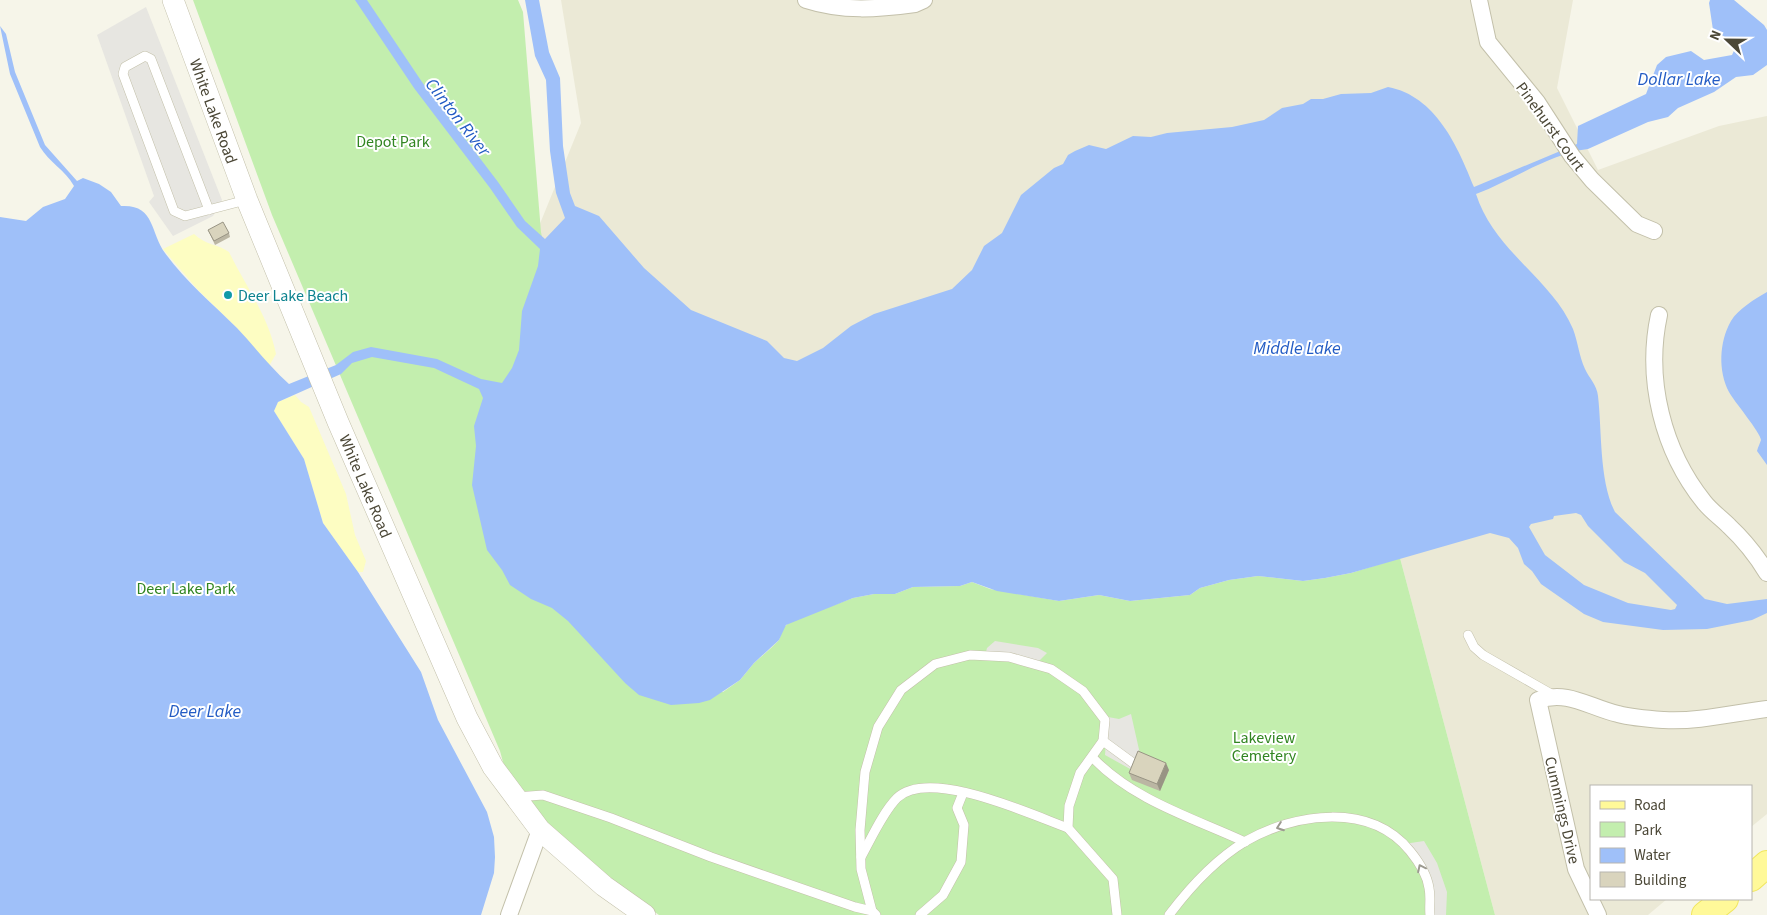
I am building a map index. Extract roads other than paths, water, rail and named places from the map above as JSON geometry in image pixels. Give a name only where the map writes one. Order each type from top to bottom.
[{"type":"main road","points":[[1752,877],[1767,864]]},
{"type":"main road","points":[[1706,915],[1724,900]]},
{"type":"street","name":"White Lake Road","points":[[173,0],[247,200],[320,379],[467,718],[493,767],[513,797],[540,830],[604,886],[645,915]]},
{"type":"street","points":[[806,0],[826,7],[854,10],[916,4],[924,0]]},
{"type":"street","name":"Pinehurst Court","points":[[1479,0],[1488,42],[1537,102],[1572,156],[1592,180],[1637,224],[1654,231]]},
{"type":"street","points":[[1659,315],[1654,351],[1656,382],[1666,434],[1678,466],[1705,504],[1749,546],[1766,571]]},
{"type":"street","points":[[1553,695],[1577,700],[1619,715],[1666,720],[1697,718],[1767,708]]},
{"type":"street","name":"Cummings Drive","points":[[1553,695],[1538,700],[1576,869],[1590,898]]},
{"type":"street","points":[[509,915],[540,830]]},
{"type":"street","name":"Cummings Drive","points":[[1591,900],[1598,915]]},
{"type":"lane","points":[[208,210],[151,59],[145,56],[126,67],[123,74],[174,211],[185,216],[247,200]]},
{"type":"lane","points":[[1468,635],[1474,646],[1483,656],[1553,695]]},
{"type":"lane","points":[[874,913],[861,869],[860,830],[865,772],[878,727],[901,690],[935,664],[970,655],[1009,657],[1051,670],[1083,691],[1105,720],[1103,741],[1080,772],[1069,806],[1068,828]]},
{"type":"lane","points":[[1103,741],[1133,763]]},
{"type":"lane","points":[[1092,758],[1111,777],[1146,797],[1245,842]]},
{"type":"lane","points":[[861,857],[898,797],[917,787],[942,787],[978,795],[1068,828],[1112,879],[1117,915]]},
{"type":"lane","points":[[920,915],[943,895],[961,862],[964,824],[957,808],[963,793]]},
{"type":"lane","points":[[513,797],[543,795],[611,818],[711,858],[874,913]]},
{"type":"lane","points":[[1170,915],[1193,885],[1245,842],[1291,823],[1327,816],[1365,820],[1399,838],[1420,864],[1429,888],[1430,915]]},
{"type":"water","points":[[355,0],[367,0],[422,82],[498,182],[525,221],[545,239],[565,218],[556,193],[550,151],[546,80],[535,56],[525,0],[539,0],[549,52],[560,78],[563,146],[570,193],[575,206],[599,216],[644,268],[691,310],[767,341],[784,358],[797,361],[823,348],[851,326],[874,314],[952,289],[972,270],[984,246],[1002,233],[1021,195],[1054,168],[1063,164],[1068,155],[1089,145],[1106,149],[1133,136],[1151,137],[1167,133],[1232,127],[1264,120],[1282,108],[1303,104],[1311,99],[1323,99],[1341,94],[1371,93],[1388,87],[1405,92],[1432,112],[1443,125],[1461,156],[1474,187],[1577,144],[1578,126],[1646,94],[1657,65],[1666,57],[1691,51],[1704,60],[1732,55],[1737,44],[1713,30],[1709,3],[1710,0],[1734,0],[1764,25],[1767,30],[1767,65],[1753,75],[1736,77],[1714,92],[1678,108],[1668,117],[1648,122],[1588,149],[1559,156],[1476,194],[1484,214],[1496,232],[1509,249],[1552,295],[1564,311],[1573,329],[1583,364],[1597,392],[1606,486],[1615,512],[1705,599],[1727,604],[1767,599],[1767,613],[1752,620],[1707,629],[1663,630],[1603,622],[1584,614],[1541,584],[1532,571],[1524,564],[1518,548],[1509,538],[1490,533],[1351,573],[1303,581],[1258,576],[1229,580],[1200,588],[1190,595],[1130,601],[1099,595],[1059,601],[997,591],[972,582],[960,586],[913,587],[895,594],[874,594],[853,598],[786,625],[779,640],[754,663],[740,680],[710,700],[699,703],[671,705],[639,695],[625,683],[568,621],[552,608],[531,599],[510,585],[502,570],[487,550],[472,485],[476,446],[474,426],[483,398],[479,389],[434,368],[372,357],[352,363],[341,374],[278,402],[274,411],[304,459],[323,523],[358,572],[421,672],[438,720],[487,812],[494,837],[495,857],[494,873],[481,915],[0,915],[0,217],[26,221],[43,207],[65,199],[74,186],[40,147],[10,74],[0,26],[6,34],[15,72],[45,145],[77,181],[83,178],[99,184],[111,192],[121,206],[132,207],[146,214],[160,245],[173,263],[190,283],[237,328],[289,384],[336,365],[353,352],[371,347],[437,359],[481,379],[502,383],[512,368],[519,350],[522,311],[538,266],[540,249],[517,227],[490,188],[414,88]],"holes":[[[1576,513],[1581,515],[1588,526],[1624,562],[1645,573],[1677,605],[1675,609],[1628,603],[1584,585],[1545,555],[1529,527],[1531,524],[1553,519],[1554,516]]]},
{"type":"water","points":[[1767,292],[1767,465],[1757,451],[1761,440],[1760,436],[1725,384],[1721,357],[1724,338],[1731,321],[1738,312]]},
{"type":"place","name":"Deer Lake Beach","points":[[228,295]]},
{"type":"water label","name":"Dollar Lake","points":[[1679,79]]},
{"type":"water label","name":"Clinton River","points":[[458,117]]},
{"type":"water label","name":"Middle Lake","points":[[1297,348]]},
{"type":"water label","name":"Deer Lake","points":[[205,711]]},
{"type":"park label","name":"Depot Park","points":[[393,141]]},
{"type":"park label","name":"Deer Lake Park","points":[[186,588]]},
{"type":"park label","name":"Lakeview Cemetery","points":[[1264,746]]}]
